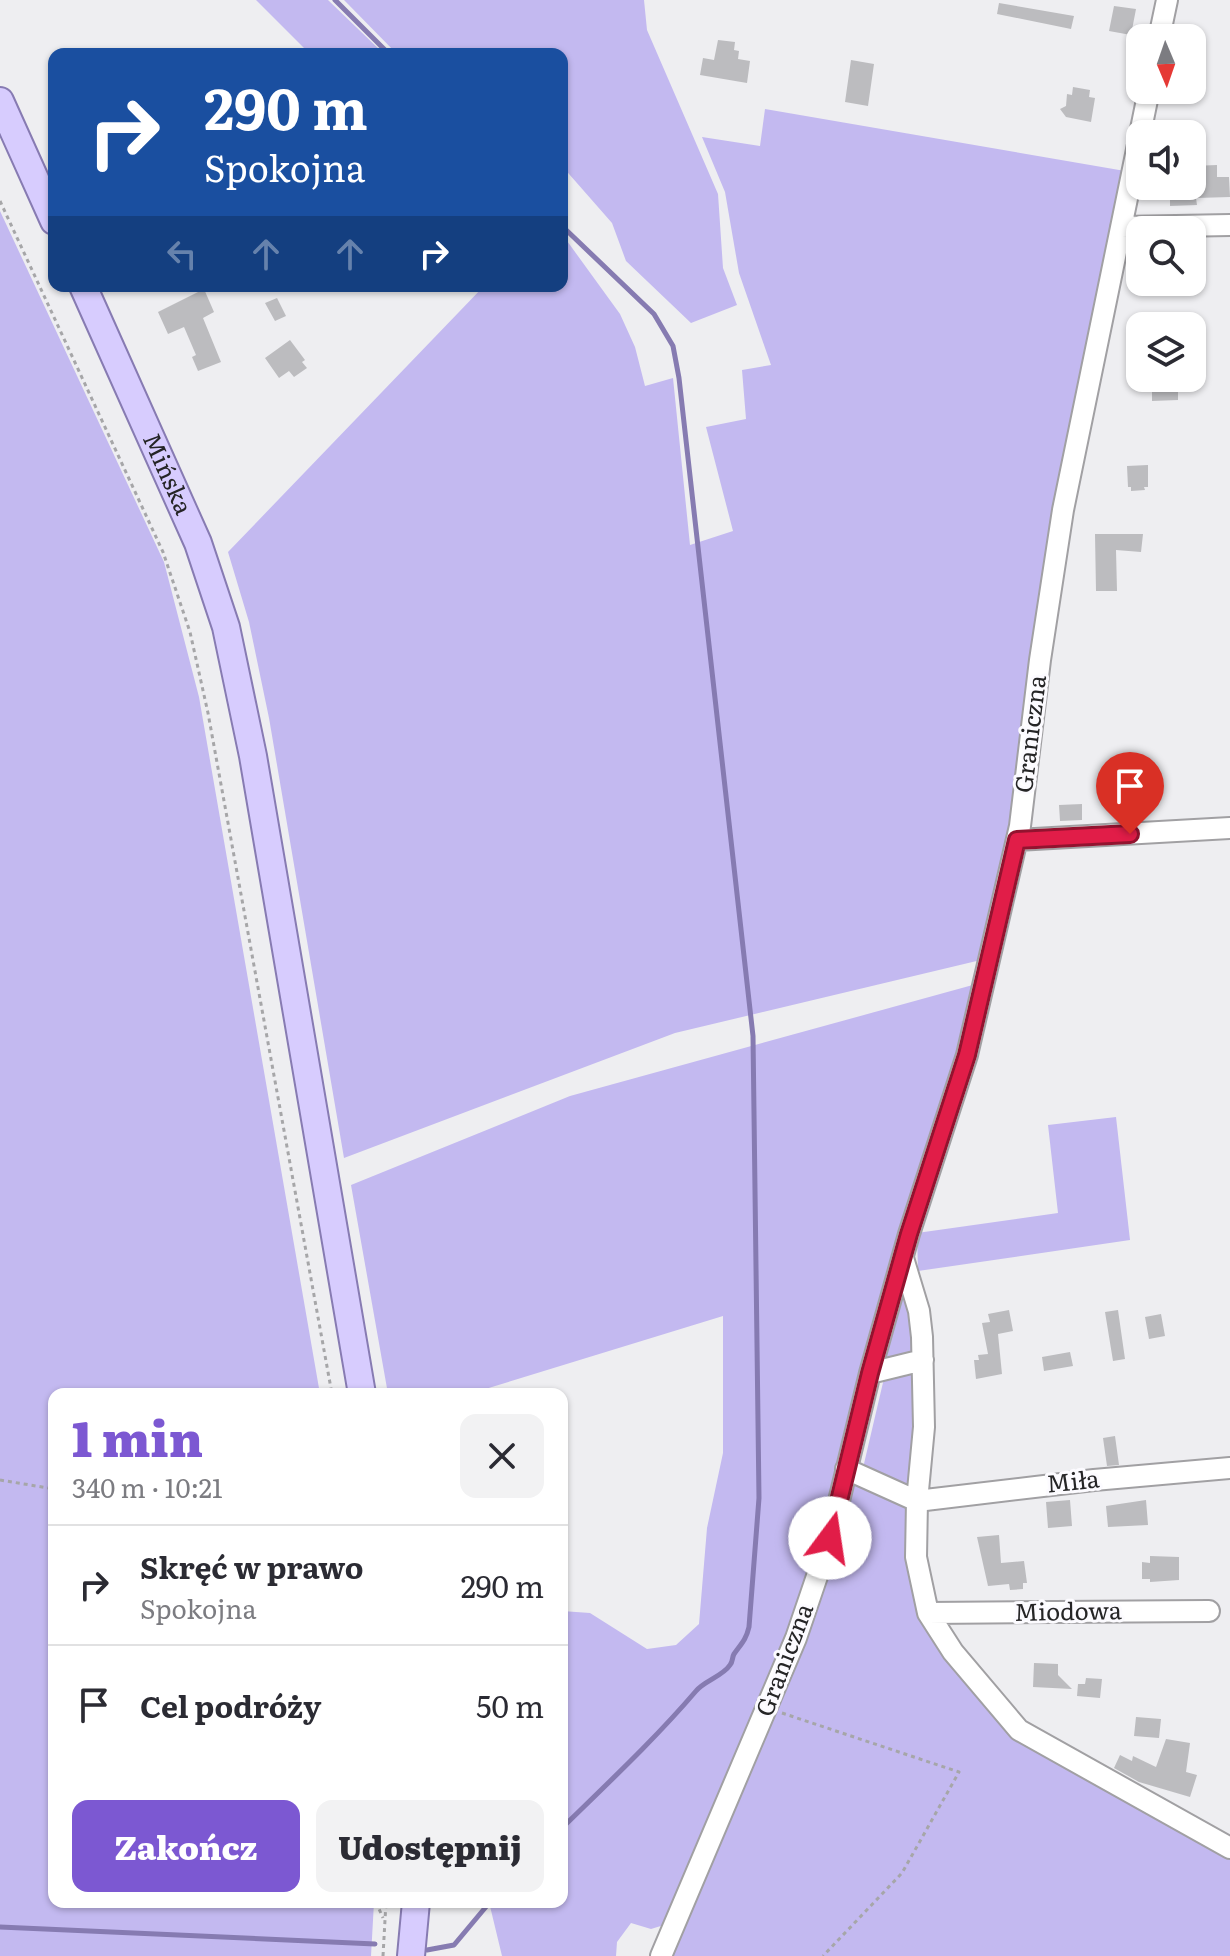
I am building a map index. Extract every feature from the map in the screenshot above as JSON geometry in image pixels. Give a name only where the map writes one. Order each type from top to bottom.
[{"type":"main road","points":[[0,101],[48,208]]},
{"type":"main road","name":"Mińska","points":[[86,292],[198,543],[221,610],[253,756],[361,1388]]},
{"type":"main road","points":[[411,1956],[415,1908]]},
{"type":"street","points":[[1162,24],[1167,0]]},
{"type":"street","name":"Graniczna","points":[[661,1956],[796,1638],[830,1538],[870,1373],[967,1055],[1017,840],[1063,510],[1127,200]]},
{"type":"street","points":[[1121,227],[1230,225]]},
{"type":"street","points":[[1017,840],[1230,828]]},
{"type":"street","points":[[903,1258],[919,1311],[923,1360],[924,1427],[917,1501],[916,1557],[928,1613],[953,1652],[1019,1730],[1230,1848]]},
{"type":"street","points":[[870,1373],[923,1360]]},
{"type":"street","name":"Miła","points":[[917,1501],[1230,1468]]},
{"type":"street","points":[[846,1469],[917,1501]]},
{"type":"street","name":"Miodowa","points":[[928,1613],[1209,1611]]},
{"type":"path","points":[[0,201],[163,552],[190,632],[208,713],[331,1388]]},
{"type":"path","points":[[0,1480],[48,1488]]},
{"type":"path","points":[[767,1708],[959,1772],[902,1873],[823,1956]]},
{"type":"path","points":[[378,1908],[384,1922]]},
{"type":"path","points":[[383,1956],[385,1908]]},
{"type":"shaded area","points":[[256,0],[328,0],[378,48],[304,48]]},
{"type":"shaded area","points":[[344,0],[644,0],[647,30],[718,194],[723,268],[737,305],[691,323],[626,261],[612,223],[568,173],[568,48],[391,48]]},
{"type":"shaded area","points":[[765,109],[1125,171],[1011,835],[985,959],[675,1033],[344,1158],[269,718],[249,622],[228,552],[478,292],[568,292],[568,242],[620,314],[635,347],[645,386],[673,378],[690,545],[733,531],[706,427],[746,419],[742,370],[771,365],[739,273],[725,192],[702,137],[760,146]]},
{"type":"shaded area","points":[[0,211],[164,562],[199,697],[319,1388],[48,1388],[48,1908],[374,1908],[371,1956],[0,1956]]},
{"type":"shaded area","points":[[980,983],[808,1582],[768,1689],[664,1925],[651,1929],[631,1923],[617,1942],[616,1956],[502,1956],[490,1908],[568,1908],[568,1611],[590,1613],[647,1649],[676,1645],[699,1624],[707,1528],[723,1453],[723,1316],[489,1388],[387,1388],[351,1185],[570,1096]]},
{"type":"shaded area","points":[[1116,1117],[1130,1240],[918,1271],[917,1233],[1058,1213],[1048,1125]]},
{"type":"shaded area","points":[[902,1285],[909,1286],[916,1353],[874,1368]]},
{"type":"shaded area","points":[[918,1365],[910,1492],[863,1468],[885,1374]]},
{"type":"shaded area","points":[[850,1481],[909,1502],[911,1555],[981,1698],[1208,1848],[1230,1857],[1230,1956],[662,1956]]},
{"type":"building","points":[[999,3],[1074,16],[1071,29],[997,14]]},
{"type":"building","points":[[1114,6],[1136,9],[1133,24],[1126,24],[1126,34],[1109,31]]},
{"type":"building","points":[[718,40],[735,42],[738,59],[750,61],[747,83],[700,75],[703,58],[714,60]]},
{"type":"building","points":[[851,60],[874,64],[868,106],[845,102]]},
{"type":"building","points":[[1073,87],[1090,90],[1089,97],[1095,98],[1091,122],[1066,117],[1060,109],[1066,106],[1067,94],[1072,95]]},
{"type":"building","points":[[1206,165],[1217,165],[1217,177],[1229,177],[1230,197],[1206,198]]},
{"type":"building","points":[[1170,200],[1196,200],[1197,205],[1170,206]]},
{"type":"building","points":[[198,292],[205,292],[214,312],[203,318],[221,362],[198,371],[192,357],[196,355],[184,327],[168,334],[158,312]]},
{"type":"building","points":[[277,298],[286,316],[275,321],[265,303]]},
{"type":"building","points":[[290,340],[305,360],[302,362],[307,368],[294,377],[289,371],[279,378],[265,358]]},
{"type":"building","points":[[1152,392],[1178,392],[1178,400],[1152,401]]},
{"type":"building","points":[[1148,465],[1148,487],[1131,491],[1127,466]]},
{"type":"building","points":[[1095,534],[1143,534],[1141,552],[1116,550],[1117,591],[1096,591]]},
{"type":"building","points":[[1124,763],[1125,779],[1131,779],[1133,801],[1109,802],[1108,773],[1115,772]]},
{"type":"building","points":[[1082,804],[1082,820],[1060,821],[1059,805]]},
{"type":"building","points":[[1009,1310],[1013,1331],[998,1334],[1002,1374],[976,1379],[974,1360],[979,1360],[978,1355],[988,1354],[982,1323],[990,1322],[988,1314]]},
{"type":"building","points":[[1118,1310],[1125,1359],[1113,1361],[1105,1312]]},
{"type":"building","points":[[1161,1314],[1165,1336],[1149,1339],[1145,1317]]},
{"type":"building","points":[[1070,1352],[1073,1366],[1044,1371],[1042,1357]]},
{"type":"building","points":[[1115,1436],[1119,1465],[1107,1466],[1103,1438]]},
{"type":"building","points":[[1070,1500],[1072,1526],[1048,1528],[1046,1502]]},
{"type":"building","points":[[1146,1500],[1148,1525],[1108,1527],[1106,1506]]},
{"type":"building","points":[[999,1535],[1001,1563],[1024,1561],[1027,1583],[1023,1583],[1023,1589],[1010,1590],[1009,1584],[988,1586],[977,1537]]},
{"type":"building","points":[[1150,1556],[1179,1557],[1179,1580],[1150,1582],[1150,1579],[1142,1579],[1142,1562],[1150,1563]]},
{"type":"building","points":[[1034,1663],[1058,1664],[1058,1675],[1072,1689],[1033,1687]]},
{"type":"building","points":[[1086,1678],[1102,1679],[1100,1698],[1077,1696],[1078,1684],[1085,1684]]},
{"type":"building","points":[[1136,1717],[1161,1719],[1159,1738],[1134,1736]]},
{"type":"building","points":[[1166,1739],[1190,1743],[1186,1772],[1197,1775],[1190,1797],[1139,1782],[1114,1768],[1120,1755],[1132,1761],[1133,1756],[1156,1767]]},
{"type":"waterway","points":[[335,0],[383,48]]},
{"type":"waterway","points":[[568,232],[654,314],[673,346],[679,378],[753,1036],[759,1498],[749,1627],[731,1664],[699,1687],[648,1744],[568,1822]]},
{"type":"waterway","points":[[427,1950],[454,1945],[485,1908]]},
{"type":"waterway","points":[[0,1927],[375,1944]]},
{"type":"route","points":[[830,1538],[870,1373],[909,1234],[967,1055],[1017,840],[1130,834]]}]
